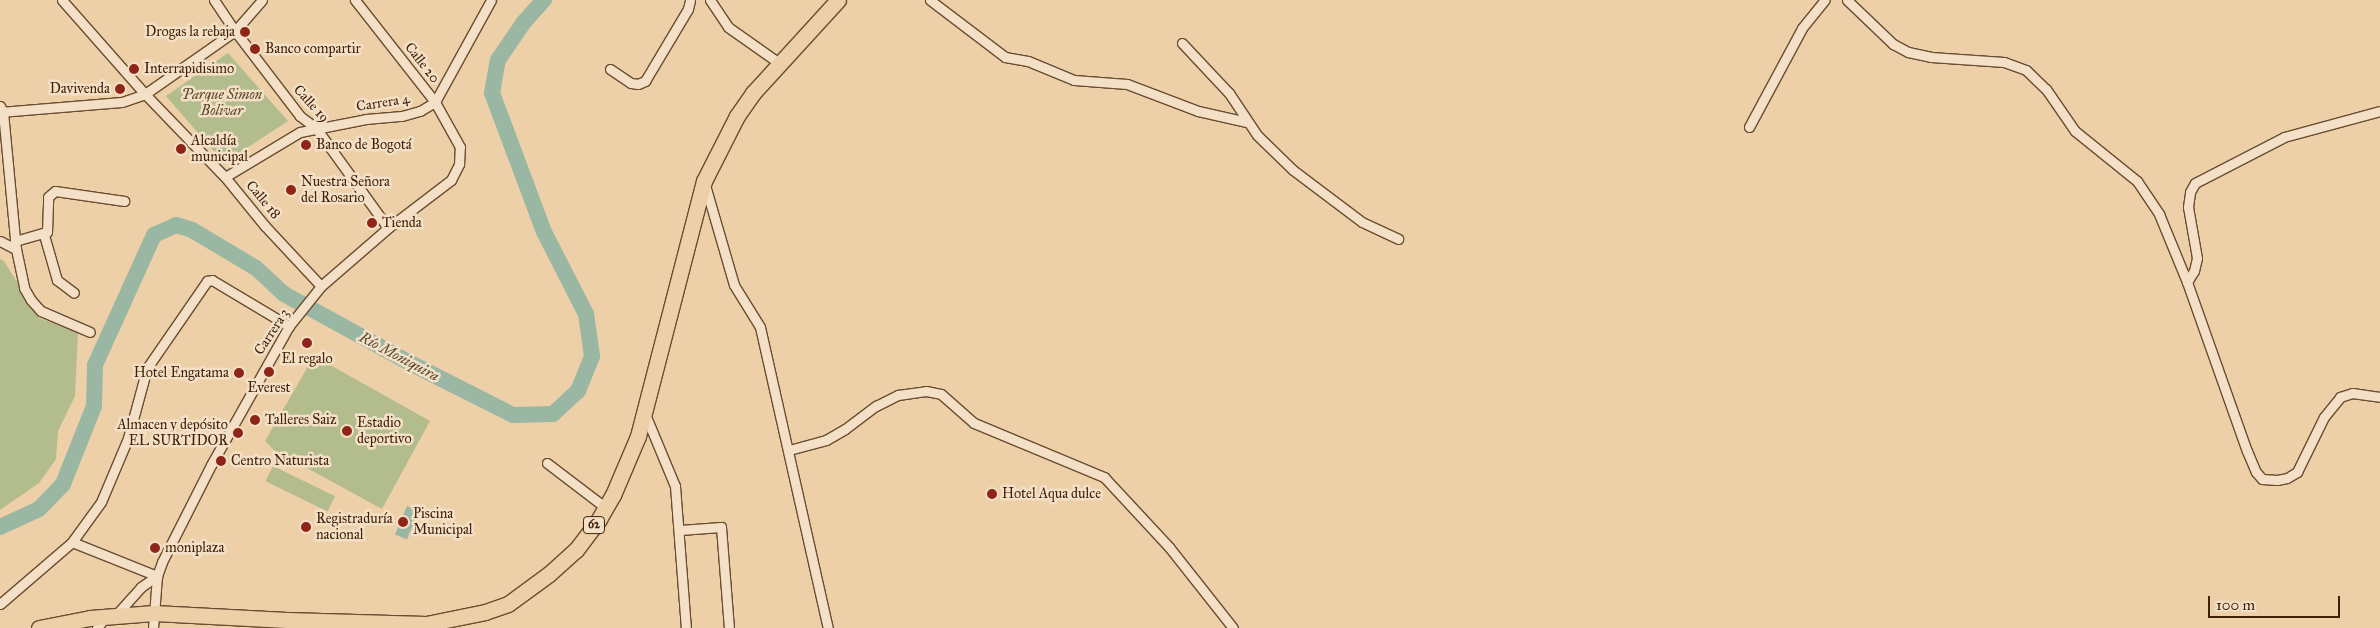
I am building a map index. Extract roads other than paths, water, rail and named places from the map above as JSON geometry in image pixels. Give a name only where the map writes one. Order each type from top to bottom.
[{"type":"main road","name":"62","points":[[39,628],[106,620],[413,625],[485,612],[508,604],[549,574],[576,550],[606,508],[627,465],[638,436],[704,181],[738,116],[779,63],[838,0]]},
{"type":"street","name":"Calle 18","points":[[62,0],[145,94],[226,177],[272,233],[321,286]]},
{"type":"street","name":"Calle 19","points":[[214,0],[235,31],[300,116],[316,128],[388,228]]},
{"type":"street","points":[[90,332],[41,311],[31,300],[24,288],[16,245],[1,110],[122,102],[145,94],[235,31],[262,0]]},
{"type":"street","name":"Calle 20","points":[[355,0],[436,102],[460,147]]},
{"type":"street","points":[[436,102],[491,0]]},
{"type":"street","points":[[610,69],[631,83],[638,84],[645,81],[688,9],[690,0]]},
{"type":"street","points":[[710,0],[725,24],[779,63]]},
{"type":"street","points":[[930,0],[1005,57],[1028,61],[1074,80],[1128,84],[1198,111],[1247,122]]},
{"type":"street","points":[[1749,127],[1802,28],[1825,0]]},
{"type":"street","points":[[1847,0],[1893,44],[1908,52],[1931,57],[2004,62],[2016,65],[2035,77],[2076,130],[2137,181],[2149,196],[2159,214],[2187,282],[2247,451],[2262,479],[2277,480],[2287,478],[2298,472],[2324,417],[2340,397],[2352,393],[2380,397]]},
{"type":"street","points":[[1182,43],[1229,93],[1257,135],[1308,184],[1362,222],[1398,239]]},
{"type":"street","name":"Carrera 4","points":[[226,177],[300,132],[402,116],[420,111],[436,102]]},
{"type":"street","points":[[2187,282],[2194,270],[2197,258],[2188,207],[2190,192],[2195,183],[2284,137],[2380,111]]},
{"type":"street","name":"Carrera 3","points":[[157,576],[211,465],[289,326],[321,286],[388,228],[451,180],[459,164],[460,147]]},
{"type":"street","points":[[704,181],[734,285],[760,327],[790,450],[828,628]]},
{"type":"street","points":[[74,293],[57,280],[44,235],[48,227],[48,197],[50,193],[55,191],[124,201]]},
{"type":"street","points":[[0,241],[16,245],[44,235]]},
{"type":"street","points":[[0,604],[72,542],[101,502],[128,438],[147,368],[207,281],[212,280],[289,326]]},
{"type":"street","points":[[790,450],[826,440],[845,429],[876,406],[898,395],[926,391],[941,394],[974,423],[1104,477],[1169,547],[1233,628]]},
{"type":"street","points":[[644,411],[675,486],[680,530],[686,628]]},
{"type":"street","points":[[547,463],[606,508]]},
{"type":"street","points":[[680,530],[721,527],[729,628]]},
{"type":"street","points":[[72,542],[157,576]]},
{"type":"street","points":[[106,620],[141,587],[157,576]]},
{"type":"street","points":[[154,620],[157,576]]},
{"type":"waterway","name":"Río Moniquira","points":[[0,527],[39,509],[63,484],[94,406],[95,365],[154,235],[176,225],[192,230],[256,268],[284,294],[410,363],[513,415],[553,414],[578,391],[592,356],[586,314],[544,232],[492,93],[498,60],[524,22],[544,0]]},
{"type":"place","name":"Drogas la rebaja","points":[[245,32]]},
{"type":"place","name":"Banco compartir","points":[[255,49]]},
{"type":"place","name":"Interrapidisimo","points":[[134,69]]},
{"type":"place","name":"Davivenda","points":[[120,89]]},
{"type":"place","name":"Banco de Bogotá","points":[[306,145]]},
{"type":"place","name":"Alcaldía municipal","points":[[181,149]]},
{"type":"place","name":"Nuestra Señora del Rosario","points":[[291,190]]},
{"type":"place","name":"Tienda","points":[[372,223]]},
{"type":"place","name":"El regalo","points":[[307,343]]},
{"type":"place","name":"Everest","points":[[269,372]]},
{"type":"place","name":"Hotel Engatama","points":[[239,373]]},
{"type":"place","name":"Talleres Saiz","points":[[255,420]]},
{"type":"place","name":"Estadio deportivo","points":[[347,431]]},
{"type":"place","name":"Almacen y depósito EL SURTIDOR","points":[[238,433]]},
{"type":"place","name":"Centro Naturista","points":[[221,461]]},
{"type":"place","name":"Hotel Aqua dulce","points":[[992,494]]},
{"type":"place","name":"Piscina Municipal","points":[[403,522]]},
{"type":"place","name":"Registraduría nacional","points":[[306,527]]},
{"type":"place","name":"moniplaza","points":[[155,548]]},
{"type":"park label","name":"Parque Simon Bolivar","points":[[222,104]]}]
